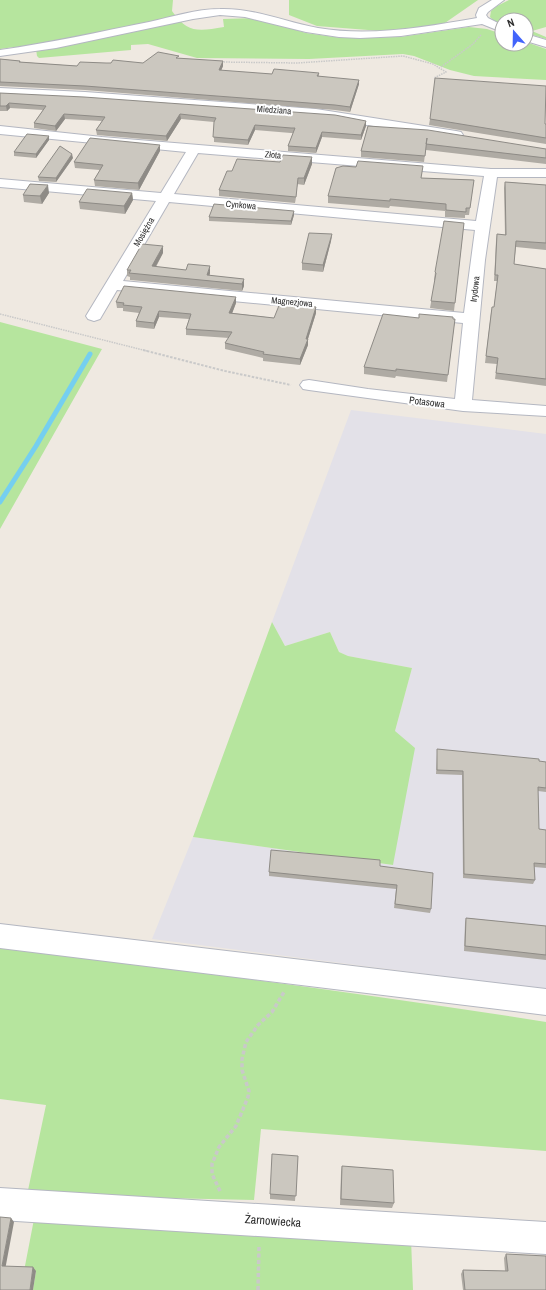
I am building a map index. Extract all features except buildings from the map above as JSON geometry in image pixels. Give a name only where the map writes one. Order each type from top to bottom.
[{"type":"street","points":[[231,12],[234,7],[233,0]]},
{"type":"street","points":[[480,21],[483,10],[499,0]]},
{"type":"street","points":[[0,53],[36,48],[187,17],[231,12],[278,20],[317,31],[354,35],[405,32],[480,21],[494,26]]},
{"type":"street","points":[[534,40],[546,44]]},
{"type":"street","name":"Miedziana","points":[[0,92],[70,95],[316,113],[471,138]]},
{"type":"street","name":"Złota","points":[[0,130],[194,149],[491,173],[546,173]]},
{"type":"street","name":"Mosiężna","points":[[94,316],[194,149]]},
{"type":"street","name":"Irydowa","points":[[463,406],[482,226],[491,173]]},
{"type":"street","name":"Cynkowa","points":[[0,183],[482,226]]},
{"type":"street","name":"Magnezjowa","points":[[113,285],[471,319]]},
{"type":"street","name":"Potasowa","points":[[309,385],[368,395],[463,406],[546,411]]},
{"type":"street","points":[[0,936],[546,1002]]},
{"type":"street","name":"Żarnowiecka","points":[[0,1204],[546,1238]]},
{"type":"path","points":[[441,67],[451,57],[480,37],[483,32],[480,21]]},
{"type":"path","points":[[214,62],[297,63],[402,56],[412,57],[441,67],[446,72],[434,78]]},
{"type":"path","points":[[0,314],[225,371],[288,385],[309,385]]},
{"type":"path","points":[[258,1290],[246,1219],[212,1174],[212,1164],[220,1147],[236,1126],[248,1097],[249,1091],[242,1070],[242,1059],[246,1042],[258,1025],[272,1012],[293,972]]},
{"type":"shaded area","points":[[351,410],[546,434],[546,989],[152,939],[193,837],[392,865],[395,731],[412,668],[348,656],[339,652],[330,632],[285,646],[272,622]]},
{"type":"green space","points":[[0,0],[173,0],[172,11],[183,24],[201,30],[224,27],[223,19],[257,18],[306,33],[342,38],[400,37],[469,27],[487,29],[494,31],[494,52],[534,52],[534,45],[546,49],[546,80],[474,76],[450,70],[414,56],[403,54],[309,59],[197,58],[148,44],[131,45],[131,50],[39,58],[37,56],[36,49],[14,47],[0,49]]},
{"type":"green space","points":[[289,0],[478,0],[442,25],[381,31],[317,26],[289,15]]},
{"type":"green space","points":[[509,0],[546,0],[546,27],[534,30],[534,12],[494,12],[494,21],[490,17],[491,11]]},
{"type":"green space","points":[[534,32],[546,37],[546,39],[534,35]]},
{"type":"green space","points":[[0,322],[102,349],[0,529]]},
{"type":"green space","points":[[272,622],[285,646],[330,632],[339,652],[348,656],[412,668],[395,731],[415,748],[393,865],[193,837]]},
{"type":"green space","points":[[0,947],[205,973],[478,1011],[546,1022],[546,1151],[261,1129],[254,1200],[27,1195],[46,1105],[0,1099]]},
{"type":"green space","points":[[35,1214],[411,1239],[413,1290],[33,1290],[36,1271],[24,1271]]},
{"type":"waterway","points":[[0,502],[36,446],[90,354]]}]
